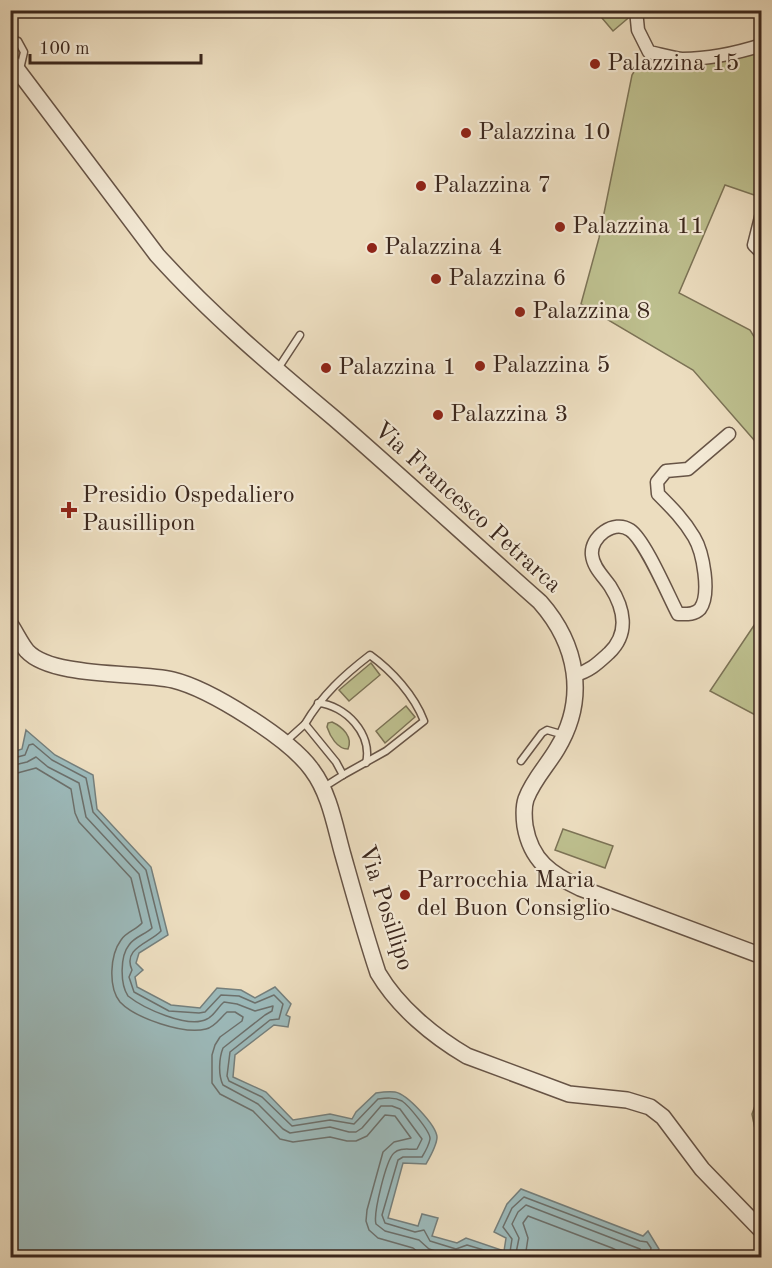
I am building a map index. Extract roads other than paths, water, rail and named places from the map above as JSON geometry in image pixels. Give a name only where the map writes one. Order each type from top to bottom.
[{"type":"street","points":[[636,10],[638,30],[649,52],[681,59],[719,55],[762,45]]},
{"type":"street","name":"Via Francesco Petrarca","points":[[15,66],[172,272],[276,370],[552,615],[562,632],[572,660],[575,691],[565,735],[535,780],[525,802],[524,816],[531,846],[545,867],[558,878],[580,888],[762,956]]},
{"type":"street","points":[[762,213],[754,245],[762,253]]},
{"type":"street","points":[[575,675],[588,672],[612,650],[624,626],[622,611],[611,588],[593,564],[591,552],[595,542],[607,529],[619,526],[630,530],[642,546],[678,614],[689,615],[699,610],[705,599],[704,567],[696,539],[679,514],[658,494],[657,482],[666,471],[688,469],[729,434]]},
{"type":"street","name":"Via Posillipo","points":[[10,624],[27,651],[50,664],[67,668],[160,678],[181,683],[219,700],[285,742],[302,758],[324,787],[378,973],[410,1013],[452,1047],[467,1056],[569,1094],[627,1100],[650,1107],[663,1117],[702,1169],[762,1231]]},
{"type":"lane","points":[[10,38],[18,41],[24,52],[15,66]]},
{"type":"lane","points":[[276,370],[300,336]]},
{"type":"lane","points":[[285,742],[305,723],[318,703],[370,655],[382,663],[408,693],[424,721],[386,751],[324,787]]},
{"type":"lane","points":[[318,703],[337,707],[361,732],[368,744],[366,763]]},
{"type":"lane","points":[[305,723],[344,775]]},
{"type":"lane","points":[[521,761],[542,733],[547,730],[565,735]]},
{"type":"water","points":[[26,730],[55,755],[93,775],[97,809],[151,867],[168,935],[139,953],[136,963],[143,970],[135,977],[137,987],[171,1005],[200,1008],[217,988],[241,990],[255,998],[275,987],[291,1004],[286,1015],[290,1017],[288,1027],[274,1025],[235,1055],[233,1077],[266,1092],[293,1120],[330,1114],[352,1119],[356,1112],[376,1093],[395,1092],[413,1104],[432,1125],[437,1137],[435,1147],[426,1164],[403,1163],[388,1218],[418,1226],[422,1214],[438,1218],[432,1236],[457,1243],[466,1238],[504,1251],[506,1238],[494,1232],[507,1204],[521,1189],[643,1236],[648,1231],[659,1249],[654,1257],[11,1257],[10,753],[22,749]]},
{"type":"place","name":"Palazzina 15","points":[[595,64]]},
{"type":"place","name":"Palazzina 10","points":[[466,133]]},
{"type":"place","name":"Palazzina 7","points":[[421,186]]},
{"type":"place","name":"Palazzina 11","points":[[560,227]]},
{"type":"place","name":"Palazzina 4","points":[[372,248]]},
{"type":"place","name":"Palazzina 6","points":[[436,279]]},
{"type":"place","name":"Palazzina 8","points":[[520,312]]},
{"type":"place","name":"Palazzina 5","points":[[480,366]]},
{"type":"place","name":"Palazzina 1","points":[[326,368]]},
{"type":"place","name":"Palazzina 3","points":[[438,415]]},
{"type":"place","name":"Presidio Ospedaliero Pausillipon","points":[[69,510]]},
{"type":"place","name":"Parrocchia Maria del Buon Consiglio","points":[[405,895]]}]
